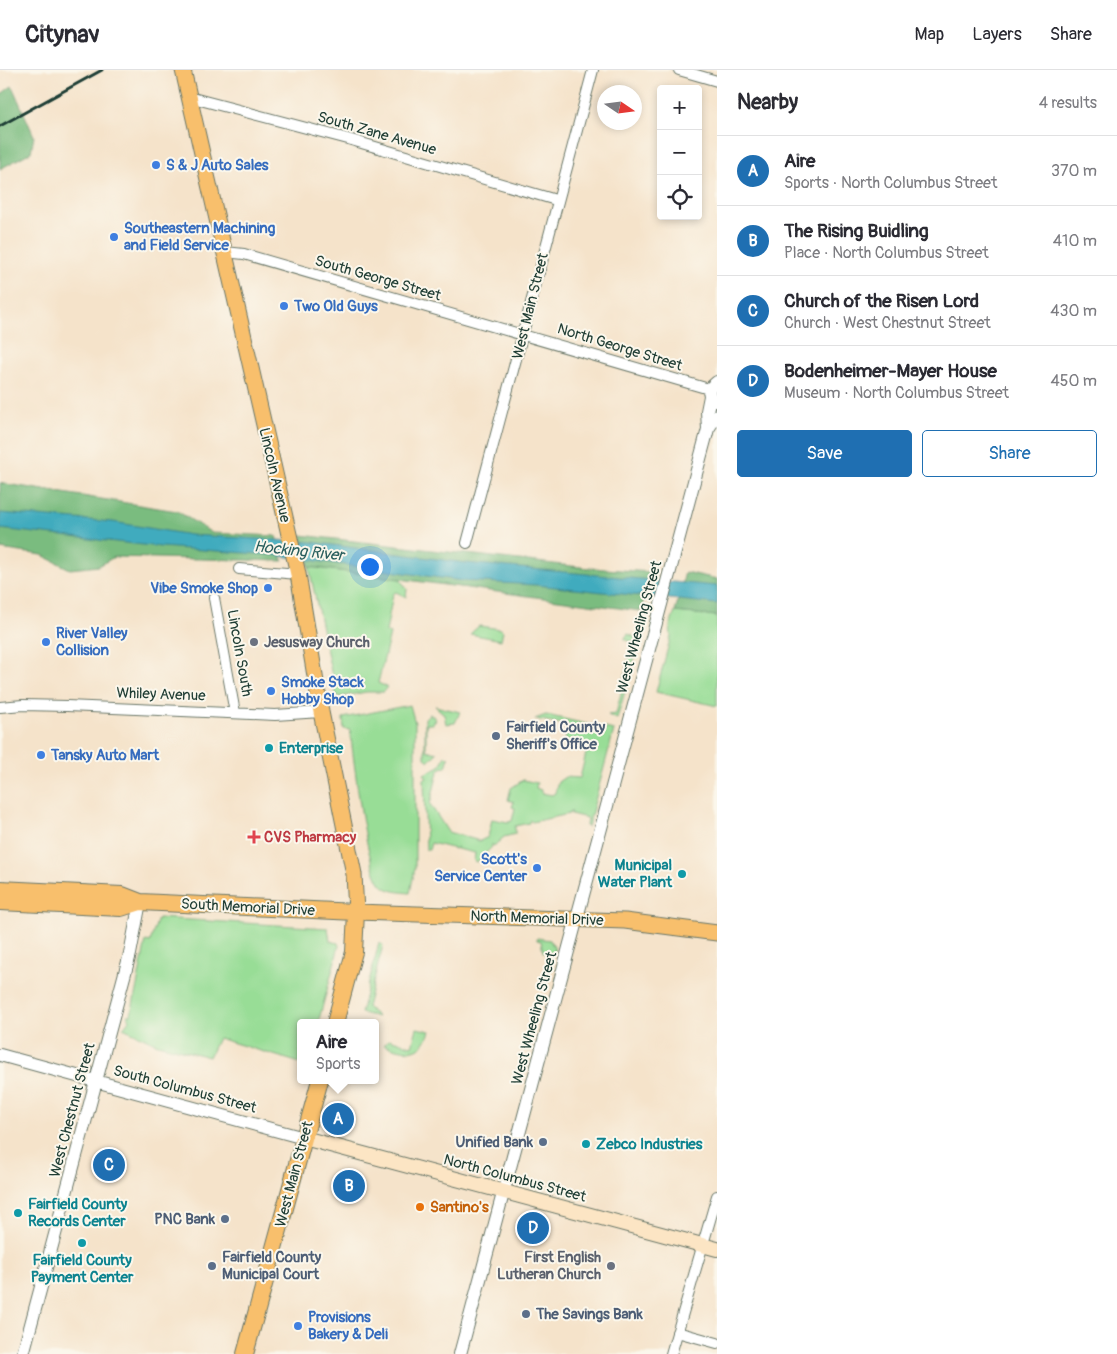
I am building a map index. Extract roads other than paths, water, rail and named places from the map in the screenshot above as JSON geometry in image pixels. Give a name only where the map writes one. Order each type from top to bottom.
[{"type":"highway","name":"South Memorial Drive","points":[[0,889],[122,895],[140,902],[356,912]]},
{"type":"highway","name":"South Memorial Drive","points":[[0,902],[121,908],[140,902]]},
{"type":"highway","points":[[336,1019],[354,952],[356,912]]},
{"type":"highway","name":"West Main Street","points":[[245,1354],[319,1084]]},
{"type":"main road","name":"Lincoln Avenue","points":[[183,70],[297,570],[321,712],[351,852],[356,912]]},
{"type":"main road","name":"North Memorial Drive","points":[[356,912],[625,921],[717,933]]},
{"type":"main road","name":"North Columbus Street","points":[[304,1138],[717,1250]]},
{"type":"street","name":"West Main Street","points":[[467,543],[524,334],[556,200],[593,70]]},
{"type":"street","points":[[679,70],[717,81]]},
{"type":"street","name":"South Zane Avenue","points":[[189,97],[348,139],[556,200]]},
{"type":"street","name":"South George Street","points":[[225,252],[244,254],[524,334]]},
{"type":"street","name":"North George Street","points":[[524,334],[714,388]]},
{"type":"street","name":"West Wheeling Street","points":[[708,429],[707,411],[714,388]]},
{"type":"street","name":"West Wheeling Street","points":[[460,1354],[578,920],[708,429],[717,415]]},
{"type":"street","points":[[240,570],[297,570]]},
{"type":"street","name":"Lincoln South","points":[[214,598],[235,713]]},
{"type":"street","name":"Whiley Avenue","points":[[0,707],[23,705],[275,714],[321,712]]},
{"type":"street","name":"West Chestnut Street","points":[[23,1354],[132,948],[140,902]]},
{"type":"street","name":"South Columbus Street","points":[[0,1055],[304,1138]]},
{"type":"street","points":[[671,1354],[717,1196]]},
{"type":"street","points":[[677,1332],[717,1343]]},
{"type":"water","name":"Hocking River","points":[[0,513],[113,522],[191,535],[311,542],[466,563],[717,586],[717,604],[536,585],[463,581],[273,555],[161,547],[0,529]]},
{"type":"railway","points":[[0,126],[102,70]]},
{"type":"place","name":"S & J Auto Sales","points":[[156,165]]},
{"type":"place","name":"Southeastern Machining and Field Service","points":[[114,237]]},
{"type":"place","name":"Two Old Guys","points":[[284,306]]},
{"type":"place","name":"Vibe Smoke Shop","points":[[268,588]]},
{"type":"place","name":"River Valley Collision","points":[[46,642]]},
{"type":"place","name":"Jesusway Church","points":[[254,642]]},
{"type":"place","name":"Smoke Stack Hobby Shop","points":[[271,691]]},
{"type":"place","name":"Fairfield County Sheriff's Office","points":[[496,736]]},
{"type":"place","name":"Enterprise","points":[[269,748]]},
{"type":"place","name":"Tansky Auto Mart","points":[[41,755]]},
{"type":"place","name":"CVS Pharmacy","points":[[254,837]]},
{"type":"place","name":"Scott's Service Center","points":[[537,868]]},
{"type":"place","name":"Municipal Water Plant","points":[[682,874]]},
{"type":"place","name":"Aire","points":[[338,1119]]},
{"type":"place","name":"Unified Bank","points":[[543,1142]]},
{"type":"place","name":"Zebco Industries","points":[[586,1144]]},
{"type":"place","name":"Church of the Risen Lord","points":[[109,1165]]},
{"type":"place","name":"The Rising Buidling","points":[[349,1186]]},
{"type":"place","name":"Santino's","points":[[420,1207]]},
{"type":"place","name":"Fairfield County Records Center","points":[[18,1213]]},
{"type":"place","name":"PNC Bank","points":[[225,1219]]},
{"type":"place","name":"Bodenheimer-Mayer House","points":[[533,1228]]},
{"type":"place","name":"Fairfield County Payment Center","points":[[82,1243]]},
{"type":"place","name":"Fairfield County Municipal Court","points":[[212,1266]]},
{"type":"place","name":"First English Lutheran Church","points":[[611,1266]]},
{"type":"place","name":"The Savings Bank","points":[[526,1314]]},
{"type":"place","name":"Provisions Bakery & Deli","points":[[298,1326]]}]
